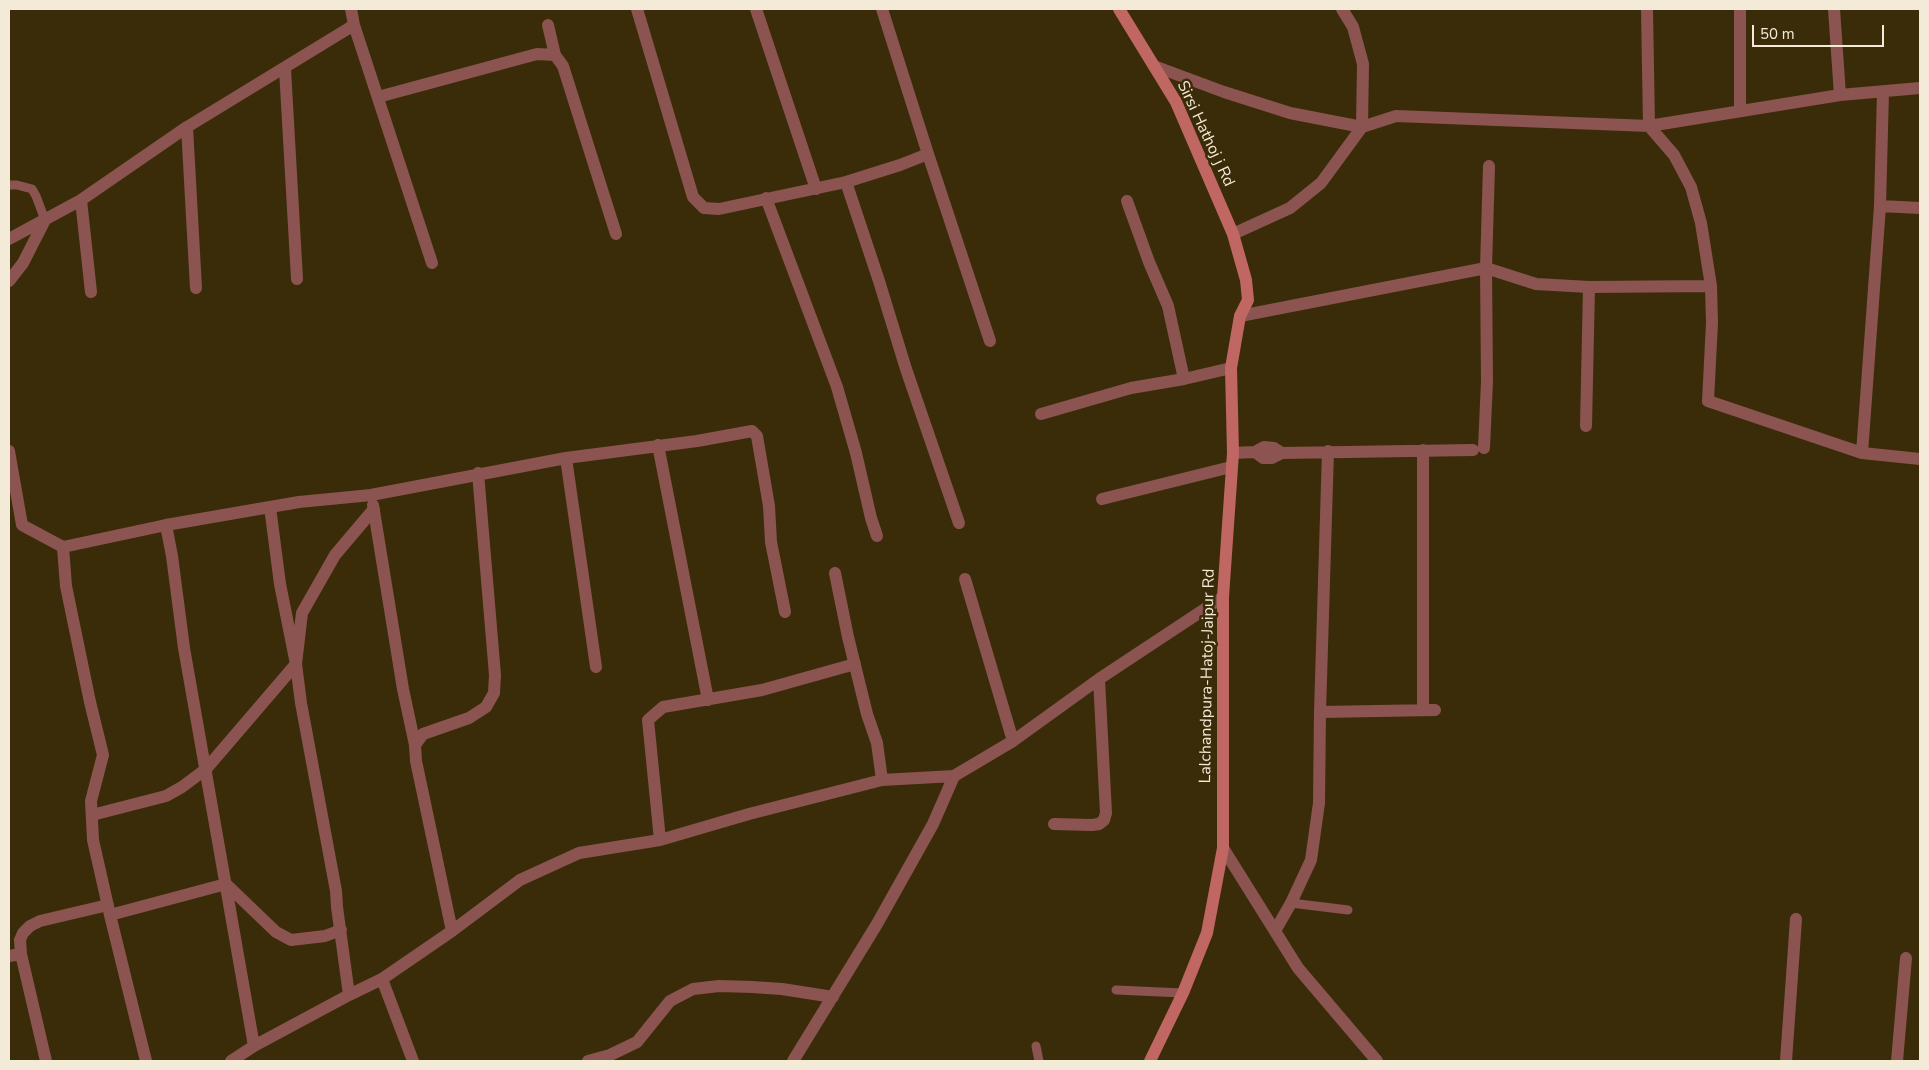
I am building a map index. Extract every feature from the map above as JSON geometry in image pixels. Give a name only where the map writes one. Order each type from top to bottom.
[{"type":"street","points":[[351,9],[354,25],[432,263]]},
{"type":"street","points":[[637,9],[693,197],[704,208],[719,209],[846,182],[928,154]]},
{"type":"street","points":[[756,9],[816,189]]},
{"type":"street","points":[[882,9],[990,341]]},
{"type":"street","name":"Sirsi Hathoj j Rd","points":[[1119,9],[1176,102],[1233,234],[1246,280]]},
{"type":"street","points":[[1233,234],[1290,208],[1321,184],[1362,128],[1363,64],[1352,27],[1342,9]]},
{"type":"street","points":[[1647,9],[1649,126],[1674,154],[1691,187],[1702,223],[1711,286],[1712,322],[1708,401],[1862,453],[1920,458]]},
{"type":"street","points":[[1740,9],[1740,110]]},
{"type":"street","points":[[1834,9],[1840,95]]},
{"type":"street","points":[[9,239],[81,200],[187,127],[354,25]]},
{"type":"street","points":[[548,25],[555,55],[563,66],[616,234]]},
{"type":"street","points":[[378,97],[537,54],[555,55]]},
{"type":"street","points":[[1154,66],[1290,113],[1362,128],[1396,116],[1649,126],[1840,95],[1920,88]]},
{"type":"street","points":[[285,68],[297,279]]},
{"type":"street","points":[[1862,453],[1880,206],[1883,92]]},
{"type":"street","points":[[187,127],[196,288]]},
{"type":"street","points":[[1233,453],[1255,452],[1264,447],[1274,448],[1282,453],[1478,449],[1487,381],[1486,268],[1489,166]]},
{"type":"street","points":[[846,182],[906,369],[959,523]]},
{"type":"street","points":[[766,198],[837,387],[877,536]]},
{"type":"street","points":[[81,200],[91,292]]},
{"type":"street","points":[[1127,201],[1141,235],[1149,262],[1168,306],[1184,379]]},
{"type":"street","points":[[1880,206],[1920,208]]},
{"type":"street","points":[[9,281],[22,263],[44,220]]},
{"type":"street","points":[[1240,316],[1486,268],[1536,284],[1711,286]]},
{"type":"street","name":"Lalchandpura-Hatoj-Jaipur Rd","points":[[1150,1061],[1183,993],[1207,933],[1223,848],[1223,598],[1233,453],[1231,368],[1240,316],[1248,300],[1246,280]]},
{"type":"street","points":[[1586,426],[1589,286]]},
{"type":"street","points":[[1041,414],[1131,388],[1184,379],[1231,368]]},
{"type":"street","points":[[9,451],[22,525],[63,547],[166,525],[270,507],[371,495],[478,473],[566,458],[697,441],[752,431],[757,436],[769,506],[771,542],[785,612]]},
{"type":"street","points":[[658,445],[708,700]]},
{"type":"street","points":[[1320,712],[1429,710],[1423,450]]},
{"type":"street","points":[[1275,931],[1291,903],[1311,860],[1318,812],[1328,452]]},
{"type":"street","points":[[566,458],[596,668]]},
{"type":"street","points":[[1102,499],[1231,467]]},
{"type":"street","points":[[415,745],[423,734],[469,718],[486,707],[494,693],[495,675],[478,473]]},
{"type":"street","points":[[371,495],[403,689],[415,745],[416,762],[452,931]]},
{"type":"street","points":[[270,507],[280,584],[336,891],[349,995]]},
{"type":"street","points":[[92,815],[145,803],[166,796],[206,769],[296,664],[302,613],[335,555],[374,510]]},
{"type":"street","points":[[166,525],[184,648],[254,1046]]},
{"type":"street","points":[[63,547],[66,586],[103,755],[91,801],[94,840],[146,1061]]},
{"type":"street","points":[[835,573],[867,714],[877,743],[882,780]]},
{"type":"street","points":[[965,580],[1013,741]]},
{"type":"street","points":[[231,1061],[254,1046],[382,979],[452,931],[520,880],[579,853],[660,840],[749,814],[882,780],[954,776],[1013,741],[1099,679],[1223,598]]},
{"type":"street","points":[[660,840],[648,720],[664,707],[762,690],[855,664]]},
{"type":"street","points":[[1054,824],[1092,825],[1099,824],[1104,820],[1106,813],[1099,679]]},
{"type":"street","points":[[793,1061],[877,924],[933,824],[954,776]]},
{"type":"street","points":[[1223,848],[1298,968],[1377,1061]]},
{"type":"street","points":[[226,884],[276,932],[291,940],[324,936],[341,930]]},
{"type":"street","points":[[46,1061],[15,955],[23,933],[30,926],[40,921],[109,910],[226,884]]},
{"type":"street","points":[[1786,1061],[1796,919]]},
{"type":"street","points":[[1897,1061],[1906,958]]},
{"type":"street","points":[[382,979],[413,1061]]},
{"type":"street","points":[[588,1061],[610,1055],[637,1042],[670,1001],[694,989],[719,986],[752,987],[782,989],[833,997]]},
{"type":"lane","points":[[9,185],[32,189],[44,220]]},
{"type":"lane","points":[[1291,903],[1348,910]]},
{"type":"lane","points":[[1116,990],[1183,993]]},
{"type":"lane","points":[[1036,1046],[1039,1061]]}]
